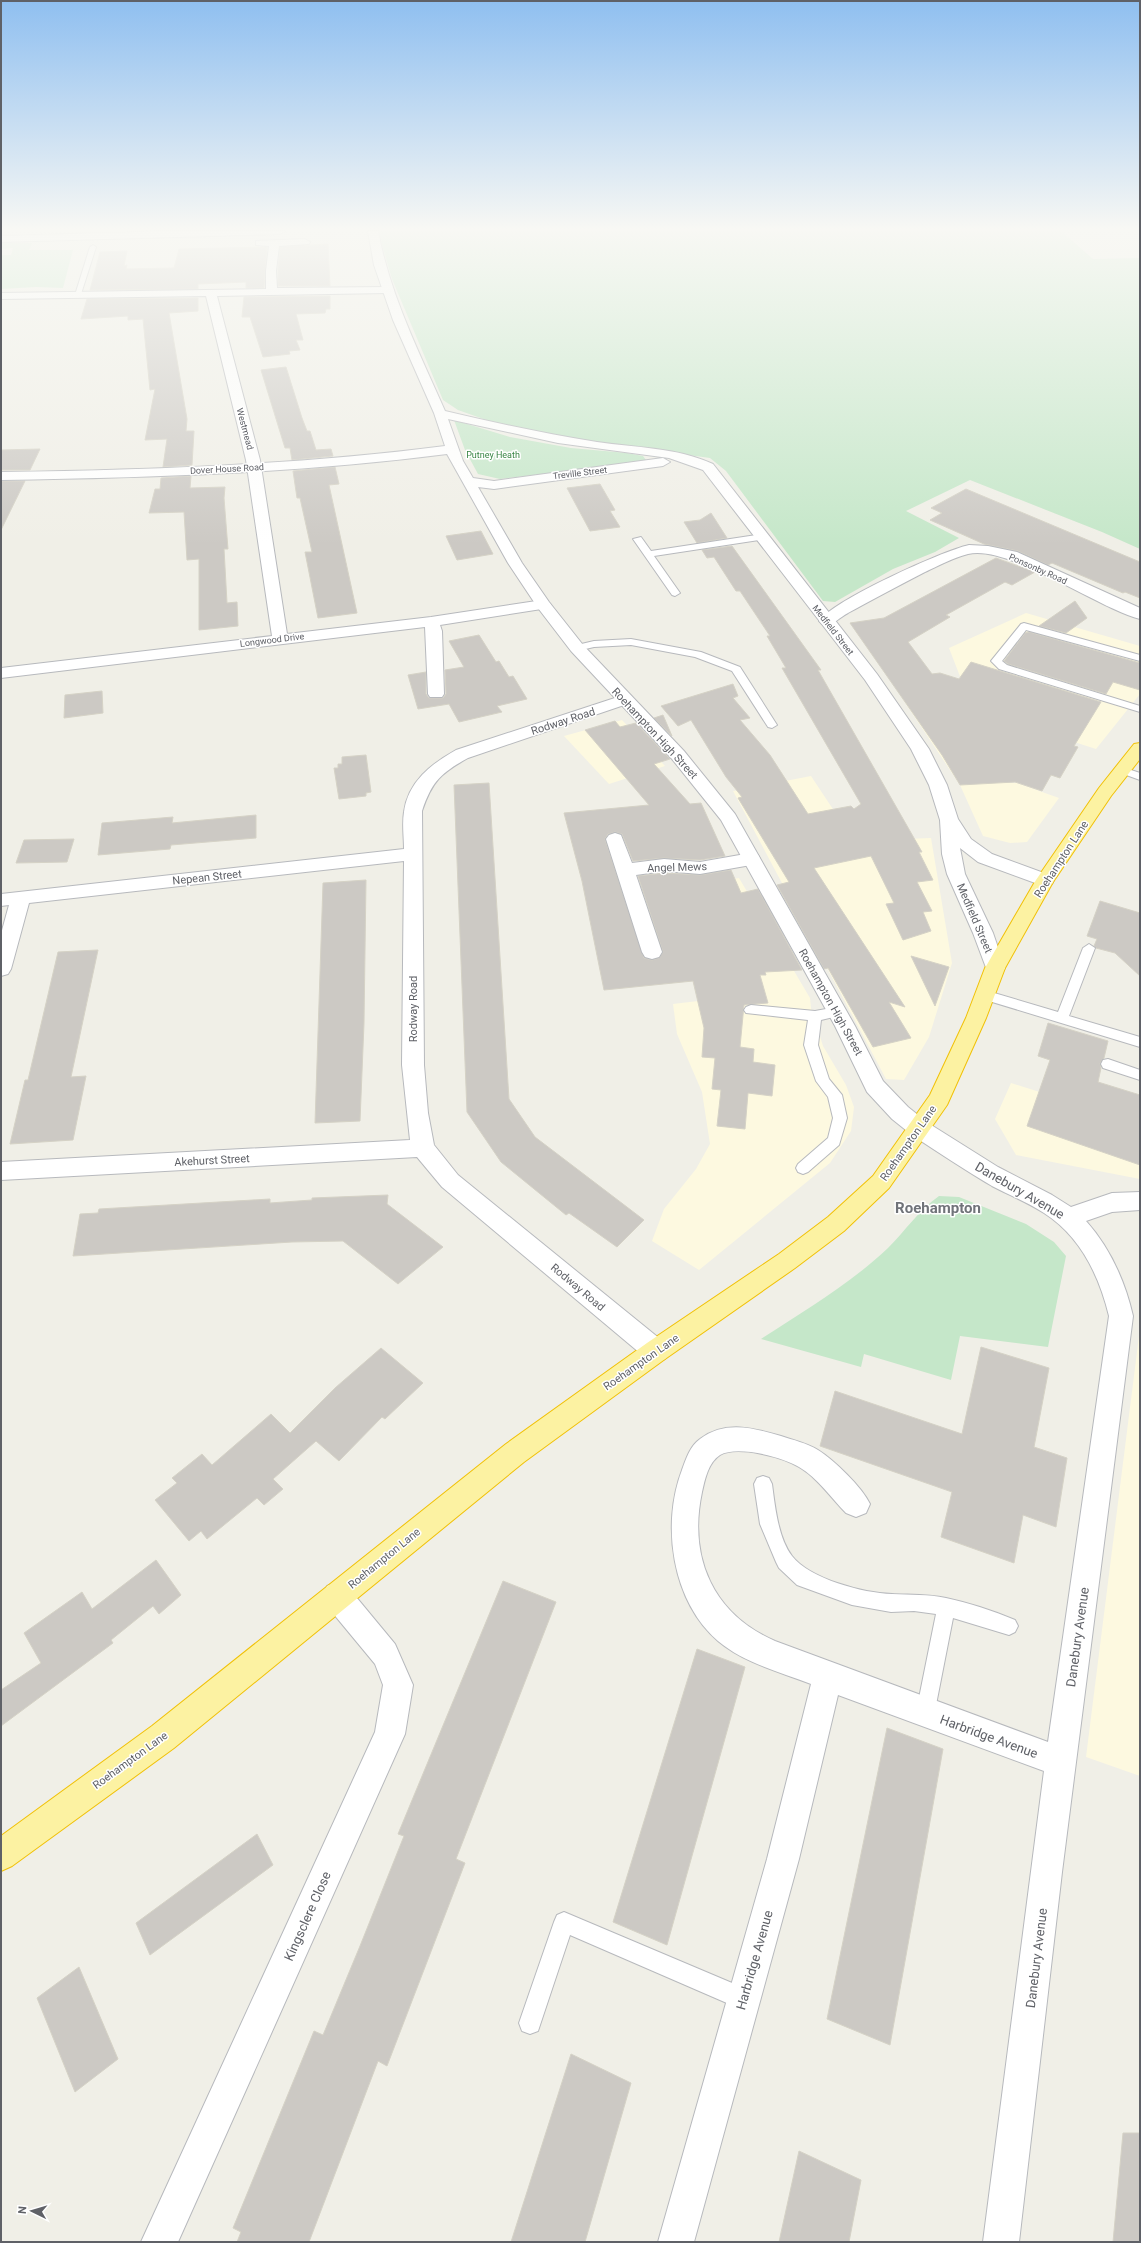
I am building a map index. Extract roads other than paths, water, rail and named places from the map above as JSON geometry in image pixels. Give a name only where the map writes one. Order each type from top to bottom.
[{"type":"highway","name":"Roehampton Lane","points":[[1,1855],[163,1737],[515,1453],[656,1351],[748,1290],[836,1224],[881,1182],[920,1129],[939,1099],[995,968],[1045,880],[1104,792],[1140,748]]},
{"type":"street","name":"Westmead","points":[[221,336],[254,468],[280,639]]},
{"type":"street","points":[[406,336],[440,413],[456,461],[470,482]]},
{"type":"street","name":"Medfield Street","points":[[440,413],[524,434],[691,459],[708,467],[871,677],[920,749],[938,785],[949,820],[951,854],[956,874],[983,933],[995,968]]},
{"type":"street","name":"Dover House Road","points":[[1,476],[144,473],[254,468],[452,449]]},
{"type":"street","name":"Treville Street","points":[[470,482],[494,485],[691,459]]},
{"type":"street","name":"Roehampton High Street","points":[[470,482],[487,517],[543,605],[577,648],[624,700],[678,755],[729,818],[837,1012],[875,1086],[900,1113],[920,1129]]},
{"type":"street","name":"Ponsonby Road","points":[[827,620],[836,613],[882,588],[947,556],[968,550],[988,550],[1012,555],[1140,614]]},
{"type":"street","name":"Longwood Drive","points":[[1,673],[432,622],[543,605]]},
{"type":"street","points":[[432,622],[434,631],[436,694]]},
{"type":"street","name":"Rodway Road","points":[[624,700],[462,754],[438,767],[421,785],[413,811],[413,1065],[417,1113],[423,1148],[450,1181],[656,1351]]},
{"type":"street","name":"Medfield Street","points":[[949,820],[965,843],[985,858],[1045,880]]},
{"type":"street","points":[[615,839],[652,952]]},
{"type":"street","name":"Nepean Street","points":[[1,900],[412,854]]},
{"type":"street","name":"Angel Mews","points":[[626,870],[664,866],[700,868],[751,859]]},
{"type":"street","points":[[1,969],[20,898]]},
{"type":"street","name":"Danebury Avenue","points":[[920,1129],[947,1147],[1069,1218],[1091,1245],[1108,1274],[1117,1294],[1121,1316],[1061,1762],[1001,2242]]},
{"type":"street","name":"Akehurst Street","points":[[1,1171],[423,1148]]},
{"type":"street","points":[[1069,1218],[1107,1202],[1125,1200],[1140,1201]]},
{"type":"street","name":"Harbridge Avenue","points":[[856,1504],[810,1459],[763,1441],[743,1439],[721,1441],[709,1448],[696,1464],[689,1489],[685,1520],[688,1556],[701,1598],[714,1617],[747,1644],[926,1713],[1061,1762]]},
{"type":"street","name":"Kingsclere Close","points":[[159,2242],[390,1734],[398,1685],[385,1654],[337,1596]]},
{"type":"street","name":"Harbridge Avenue","points":[[676,2242],[783,1859],[828,1676]]},
{"type":"lane","points":[[649,554],[763,538]]},
{"type":"lane","points":[[638,539],[675,593]]},
{"type":"lane","points":[[1140,658],[1024,626],[996,661],[1003,667],[1140,709]]},
{"type":"lane","points":[[577,648],[594,644],[631,642],[697,654],[736,669],[772,725]]},
{"type":"lane","points":[[1122,770],[1140,777]]},
{"type":"lane","points":[[1062,1018],[1089,948]]},
{"type":"lane","points":[[984,995],[1140,1042]]},
{"type":"lane","points":[[751,1010],[815,1016],[837,1012]]},
{"type":"lane","points":[[803,1168],[834,1141],[840,1118],[835,1095],[823,1081],[811,1045],[815,1016]]},
{"type":"lane","points":[[1108,1064],[1140,1075]]},
{"type":"lane","points":[[763,1484],[769,1524],[782,1556],[785,1562],[802,1579],[852,1596],[891,1603],[914,1602],[946,1606],[1009,1626]]},
{"type":"lane","points":[[926,1713],[946,1606]]},
{"type":"lane","points":[[530,2023],[564,1922],[743,1999]]},
{"type":"district","name":"Roehampton","points":[[938,1208]]},
{"type":"park label","name":"Putney Heath","points":[[493,455]]}]
